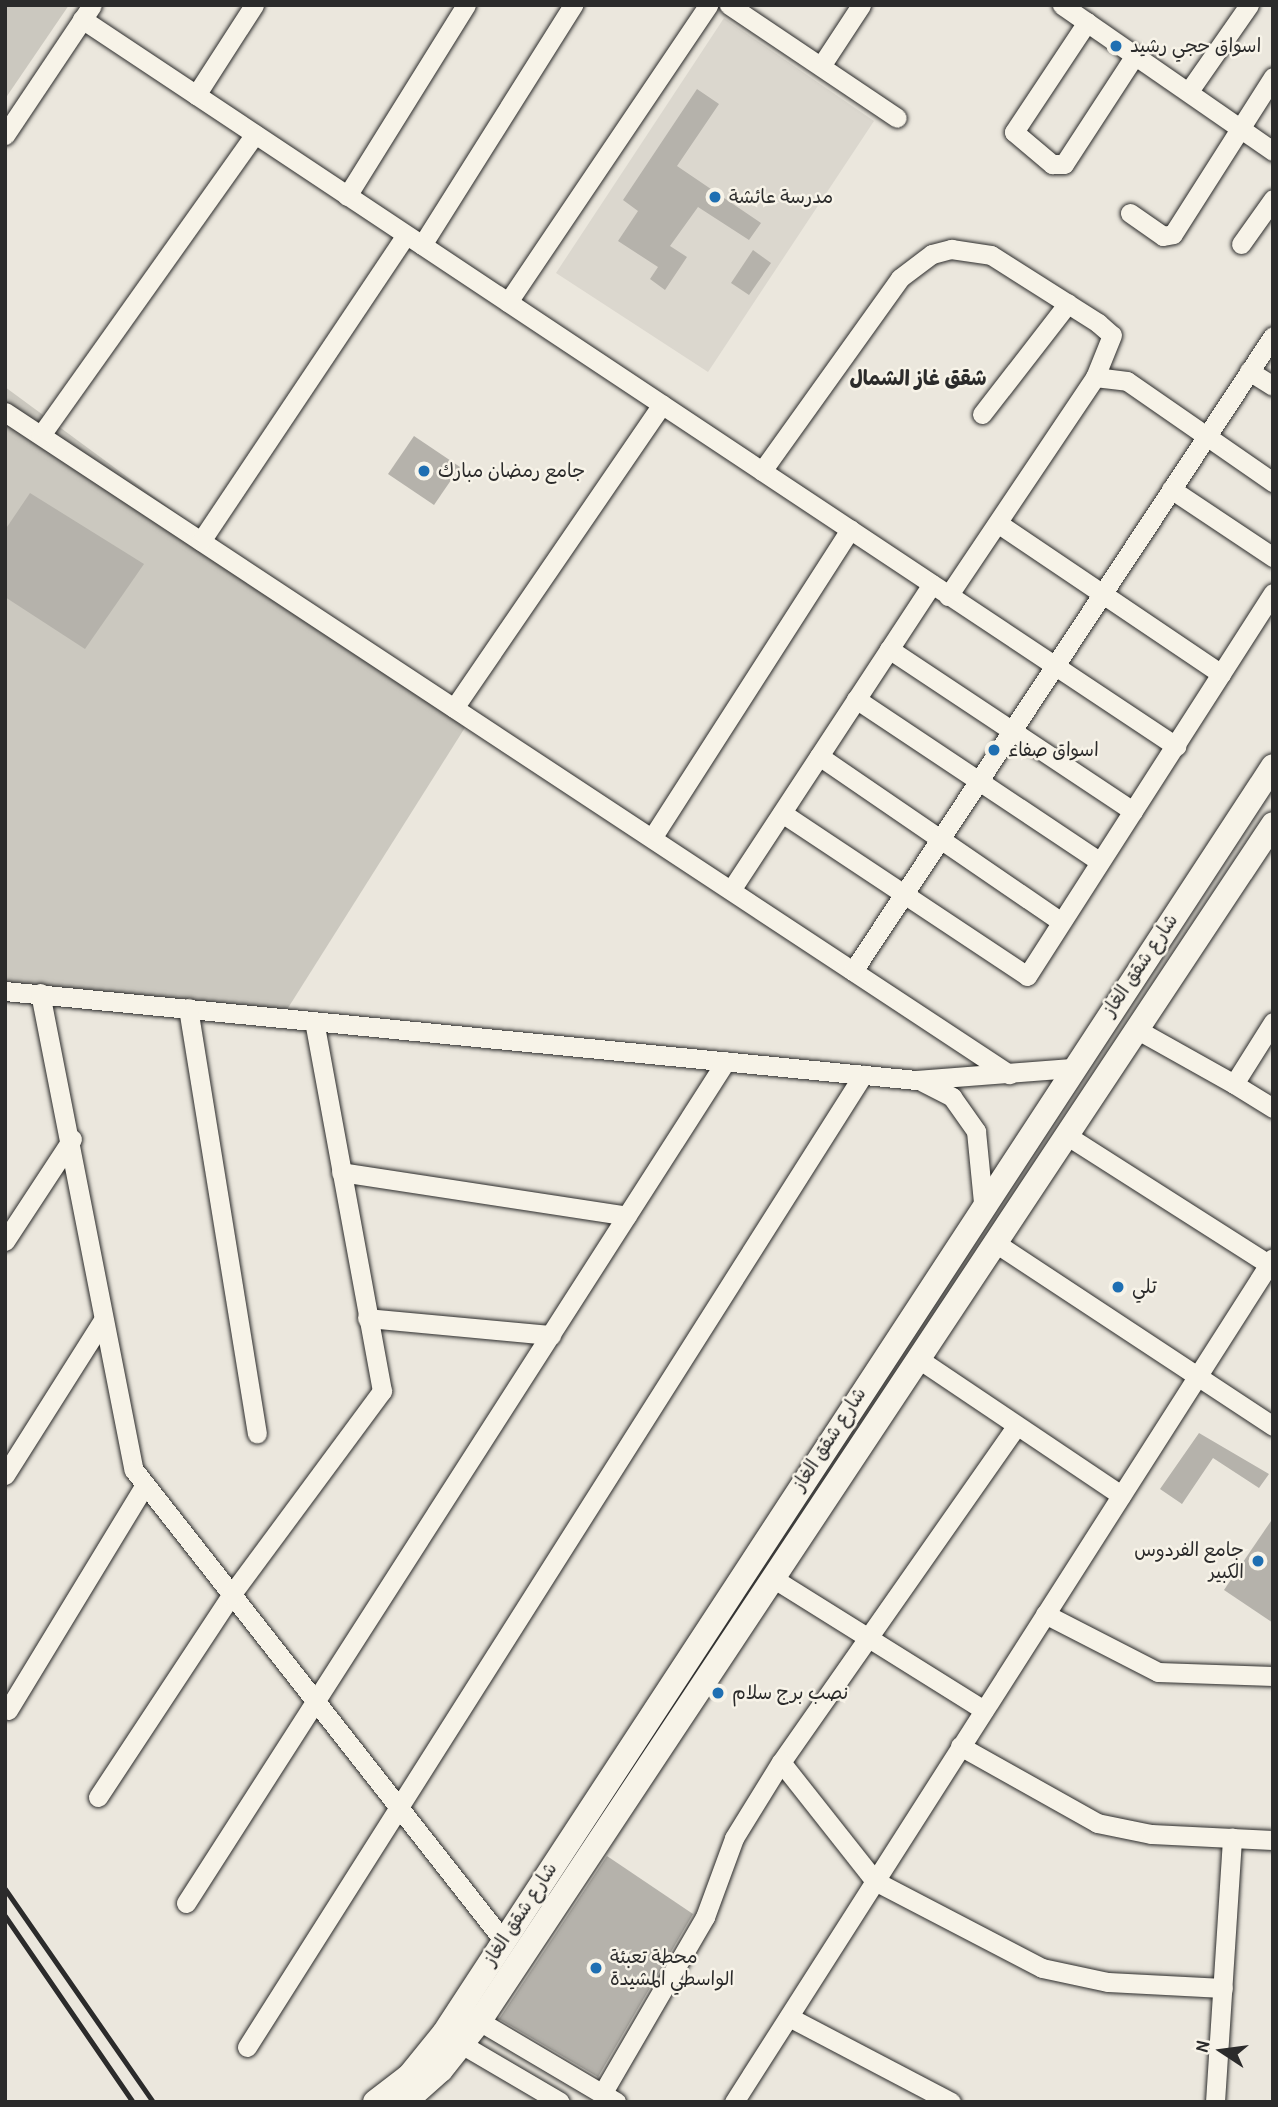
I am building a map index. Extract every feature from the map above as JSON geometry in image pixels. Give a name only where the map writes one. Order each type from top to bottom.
[{"type":"main road","name":"شارع شقق الغاز","points":[[470,2016],[503,1940],[983,1202],[1273,766]]},
{"type":"main road","name":"شارع شقق الغاز","points":[[405,2102],[454,2039],[771,1577],[1273,824]]},
{"type":"main road","points":[[841,1420],[865,1436]]},
{"type":"main road","name":"شارع شقق الغاز","points":[[375,2102],[454,2039]]},
{"type":"street","points":[[196,95],[254,5]]},
{"type":"street","points":[[347,196],[466,5]]},
{"type":"street","points":[[201,541],[414,240],[573,5]]},
{"type":"street","points":[[508,302],[708,5]]},
{"type":"street","points":[[729,5],[897,118]]},
{"type":"street","points":[[821,66],[860,5]]},
{"type":"street","points":[[1062,5],[1273,151]]},
{"type":"street","points":[[1189,91],[1249,5]]},
{"type":"street","points":[[5,135],[87,12],[196,95],[1176,746]]},
{"type":"street","points":[[1087,22],[1014,132],[1052,164],[1064,164],[1135,55]]},
{"type":"street","points":[[1130,213],[1163,236],[1173,234],[1239,126],[1273,77]]},
{"type":"street","points":[[41,435],[255,134]]},
{"type":"street","points":[[1241,244],[1273,199]]},
{"type":"street","points":[[762,471],[900,278],[932,254],[972,249],[991,255],[1068,303],[1111,335],[1095,377],[999,524],[948,596]]},
{"type":"street","points":[[982,414],[1068,303]]},
{"type":"street","points":[[853,971],[1273,335]]},
{"type":"street","points":[[1249,370],[1273,386]]},
{"type":"street","points":[[1095,377],[1127,381],[1204,439],[1273,482]]},
{"type":"street","points":[[454,708],[662,404]]},
{"type":"street","points":[[5,412],[1009,1074]]},
{"type":"street","points":[[1171,489],[1273,557]]},
{"type":"street","points":[[999,524],[1221,674]]},
{"type":"street","points":[[652,838],[850,529]]},
{"type":"street","points":[[731,890],[932,584]]},
{"type":"street","points":[[782,813],[905,891],[1027,976],[1273,593]]},
{"type":"street","points":[[889,649],[1133,811]]},
{"type":"street","points":[[856,699],[1100,862]]},
{"type":"street","points":[[819,756],[1061,922]]},
{"type":"street","points":[[6,992],[188,1007],[916,1080],[1072,1068]]},
{"type":"street","points":[[40,993],[72,1139],[103,1320],[134,1470],[398,1811],[503,1940]]},
{"type":"street","points":[[188,1007],[257,1433]]},
{"type":"street","points":[[98,1797],[231,1595],[382,1391],[314,1021]]},
{"type":"street","points":[[1234,1084],[1273,1023]]},
{"type":"street","points":[[1136,1029],[1273,1108]]},
{"type":"street","points":[[186,1903],[726,1061]]},
{"type":"street","points":[[247,2047],[863,1075]]},
{"type":"street","points":[[916,1080],[953,1097],[969,1118],[982,1154],[983,1202]]},
{"type":"street","points":[[734,2102],[1271,1263],[1066,1135]]},
{"type":"street","points":[[5,1241],[72,1139]]},
{"type":"street","points":[[341,1172],[627,1216]]},
{"type":"street","points":[[994,1242],[1273,1426]]},
{"type":"street","points":[[367,1318],[551,1335]]},
{"type":"street","points":[[5,1475],[103,1320]]},
{"type":"street","points":[[917,1358],[1015,1428],[1121,1495]]},
{"type":"street","points":[[470,2016],[609,2098],[705,1917],[734,1838],[781,1762],[1015,1428]]},
{"type":"street","points":[[8,1710],[145,1485]]},
{"type":"street","points":[[771,1577],[984,1710]]},
{"type":"street","points":[[1045,1614],[1158,1672],[1273,1676]]},
{"type":"street","points":[[960,1746],[1097,1823],[1150,1834],[1273,1840]]},
{"type":"street","points":[[781,1762],[875,1881],[1061,1975],[1223,1988]]},
{"type":"street","points":[[1215,2102],[1232,1838]]},
{"type":"street","points":[[789,2017],[951,2102]]},
{"type":"street","points":[[454,2039],[560,2102]]},
{"type":"shaded area","points":[[5,5],[69,5],[5,99]]},
{"type":"shaded area","name":"مدرسة عائشة","points":[[724,18],[874,121],[708,372],[556,273]]},
{"type":"shaded area","points":[[5,387],[466,726],[276,1027],[5,1002]]},
{"type":"building","points":[[697,89],[719,104],[677,166],[761,223],[749,240],[698,207],[670,246],[687,257],[665,290],[650,279],[658,267],[618,241],[638,211],[623,200]]},
{"type":"building","points":[[753,250],[771,263],[749,295],[731,283]]},
{"type":"building","name":"جامع رمضان مبارك","points":[[414,436],[460,467],[434,505],[388,474]]},
{"type":"building","points":[[30,493],[144,564],[85,649],[5,597],[5,530]]},
{"type":"building","points":[[1199,1433],[1269,1474],[1259,1488],[1213,1458],[1182,1504],[1160,1489]]},
{"type":"building","name":"جامع الفردوس الكبير","points":[[1273,1518],[1273,1623],[1224,1590]]},
{"type":"building","name":"محطة تعبئة الواسطي المشيدة","points":[[607,1856],[693,1914],[598,2077],[499,2019]]},
{"type":"railway","points":[[5,1889],[153,2102]]},
{"type":"railway","points":[[5,1916],[133,2102]]},
{"type":"place","name":"اسواق حجي رشيد","points":[[1116,46]]},
{"type":"place","name":"مدرسة عائشة","points":[[715,197]]},
{"type":"place","name":"جامع رمضان مبارك","points":[[424,471]]},
{"type":"place","name":"اسواق صفاء","points":[[994,750]]},
{"type":"place","name":"تلي","points":[[1118,1287]]},
{"type":"place","name":"جامع الفردوس الكبير","points":[[1258,1561]]},
{"type":"place","name":"نصب برج سلام","points":[[718,1693]]},
{"type":"place","name":"محطة تعبئة الواسطي المشيدة","points":[[596,1968]]},
{"type":"district","name":"شقق غاز الشمال","points":[[918,378]]}]
